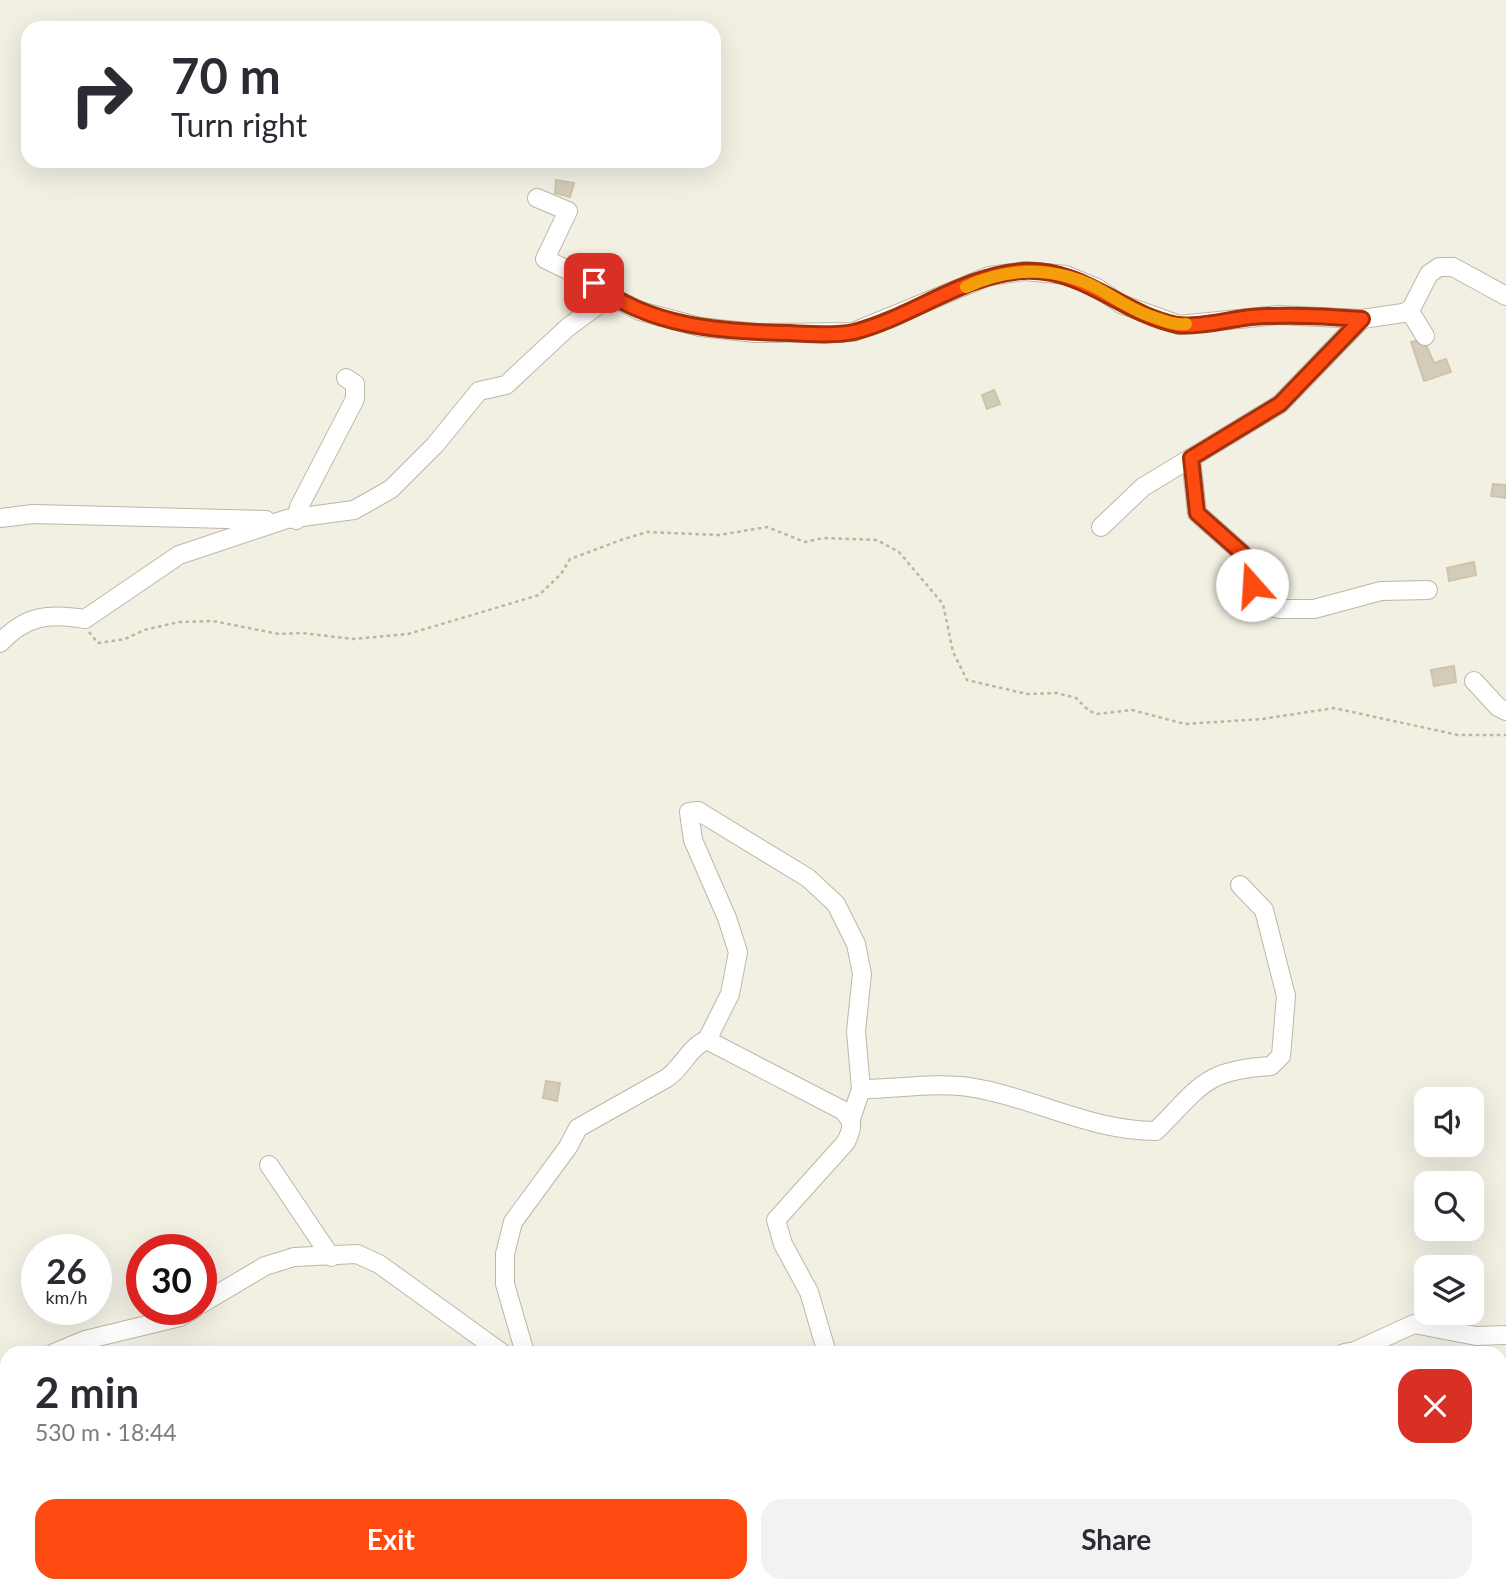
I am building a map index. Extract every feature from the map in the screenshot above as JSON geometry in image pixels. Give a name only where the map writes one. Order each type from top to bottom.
[{"type":"street","points":[[537,198],[568,211],[545,259],[594,283],[610,296],[640,311],[700,327],[755,333],[842,333],[892,318],[989,276],[1025,271],[1066,275],[1097,288],[1121,304],[1179,325],[1278,315],[1362,319],[1409,310]]},
{"type":"street","points":[[1409,310],[1429,274],[1438,267],[1461,270],[1506,296]]},
{"type":"street","points":[[0,518],[33,514],[291,520],[354,510],[391,489],[435,445],[479,391],[506,385],[567,328],[610,296]]},
{"type":"street","points":[[1409,310],[1425,336]]},
{"type":"street","points":[[1101,527],[1143,487],[1280,404],[1362,319]]},
{"type":"street","points":[[0,643],[9,634],[34,619],[55,614],[85,618],[180,555],[291,520],[355,400],[355,384],[346,378]]},
{"type":"street","points":[[1191,458],[1197,513],[1242,553],[1257,598],[1264,605],[1279,609],[1314,609],[1381,591],[1429,590]]},
{"type":"street","points":[[1475,681],[1498,707],[1506,711]]},
{"type":"street","points":[[523,1346],[505,1284],[505,1254],[513,1222],[568,1147],[578,1128],[679,1070],[700,1043],[707,1040],[730,994],[738,952],[727,918],[694,840],[688,812],[698,811],[808,878],[836,904],[856,944],[863,974],[856,1031],[861,1089],[851,1119],[853,1128],[846,1142],[776,1220],[783,1244],[809,1292],[825,1346]]},
{"type":"street","points":[[861,1089],[968,1087],[1104,1126],[1130,1131],[1156,1131],[1209,1077],[1237,1068],[1271,1066],[1281,1056],[1286,996],[1264,911],[1240,885]]},
{"type":"street","points":[[707,1040],[842,1110],[851,1119]]},
{"type":"street","points":[[269,1165],[331,1257]]},
{"type":"street","points":[[217,1294],[265,1266],[294,1257],[357,1254],[379,1264],[492,1346]]},
{"type":"street","points":[[1366,1346],[1414,1324],[1476,1336],[1506,1335]]},
{"type":"street","points":[[89,1346],[155,1325]]},
{"type":"path","points":[[85,618],[91,638],[98,643],[125,639],[144,630],[178,622],[213,621],[279,634],[302,632],[353,639],[408,634],[539,595],[561,574],[570,559],[647,532],[719,534],[767,527],[805,542],[824,538],[877,540],[899,552],[943,604],[953,652],[967,680],[1027,694],[1057,693],[1076,698],[1089,711],[1097,713],[1132,710],[1185,724],[1250,720],[1334,708],[1458,735],[1506,735]]},
{"type":"building","points":[[556,180],[574,183],[570,197],[555,193]]},
{"type":"building","points":[[1415,341],[1427,347],[1434,363],[1446,359],[1451,372],[1424,381],[1411,342]]},
{"type":"building","points":[[994,390],[1000,404],[987,409],[982,395]]},
{"type":"building","points":[[1493,484],[1506,485],[1506,498],[1491,496]]},
{"type":"building","points":[[1474,562],[1476,575],[1449,581],[1447,568]]},
{"type":"building","points":[[1454,666],[1456,682],[1434,686],[1431,670]]},
{"type":"building","points":[[546,1081],[560,1083],[557,1101],[543,1098]]},
{"type":"slow traffic","points":[[966,287],[989,276],[1025,271],[1066,275],[1097,288],[1121,304],[1142,313],[1179,325],[1186,324]]},
{"type":"route","points":[[594,283],[610,296],[640,311],[700,327],[755,333],[853,332],[939,299],[989,276],[1025,271],[1066,275],[1097,288],[1121,304],[1179,325],[1278,315],[1362,319],[1280,404],[1191,458],[1197,513],[1206,524],[1242,553],[1252,585]]}]
